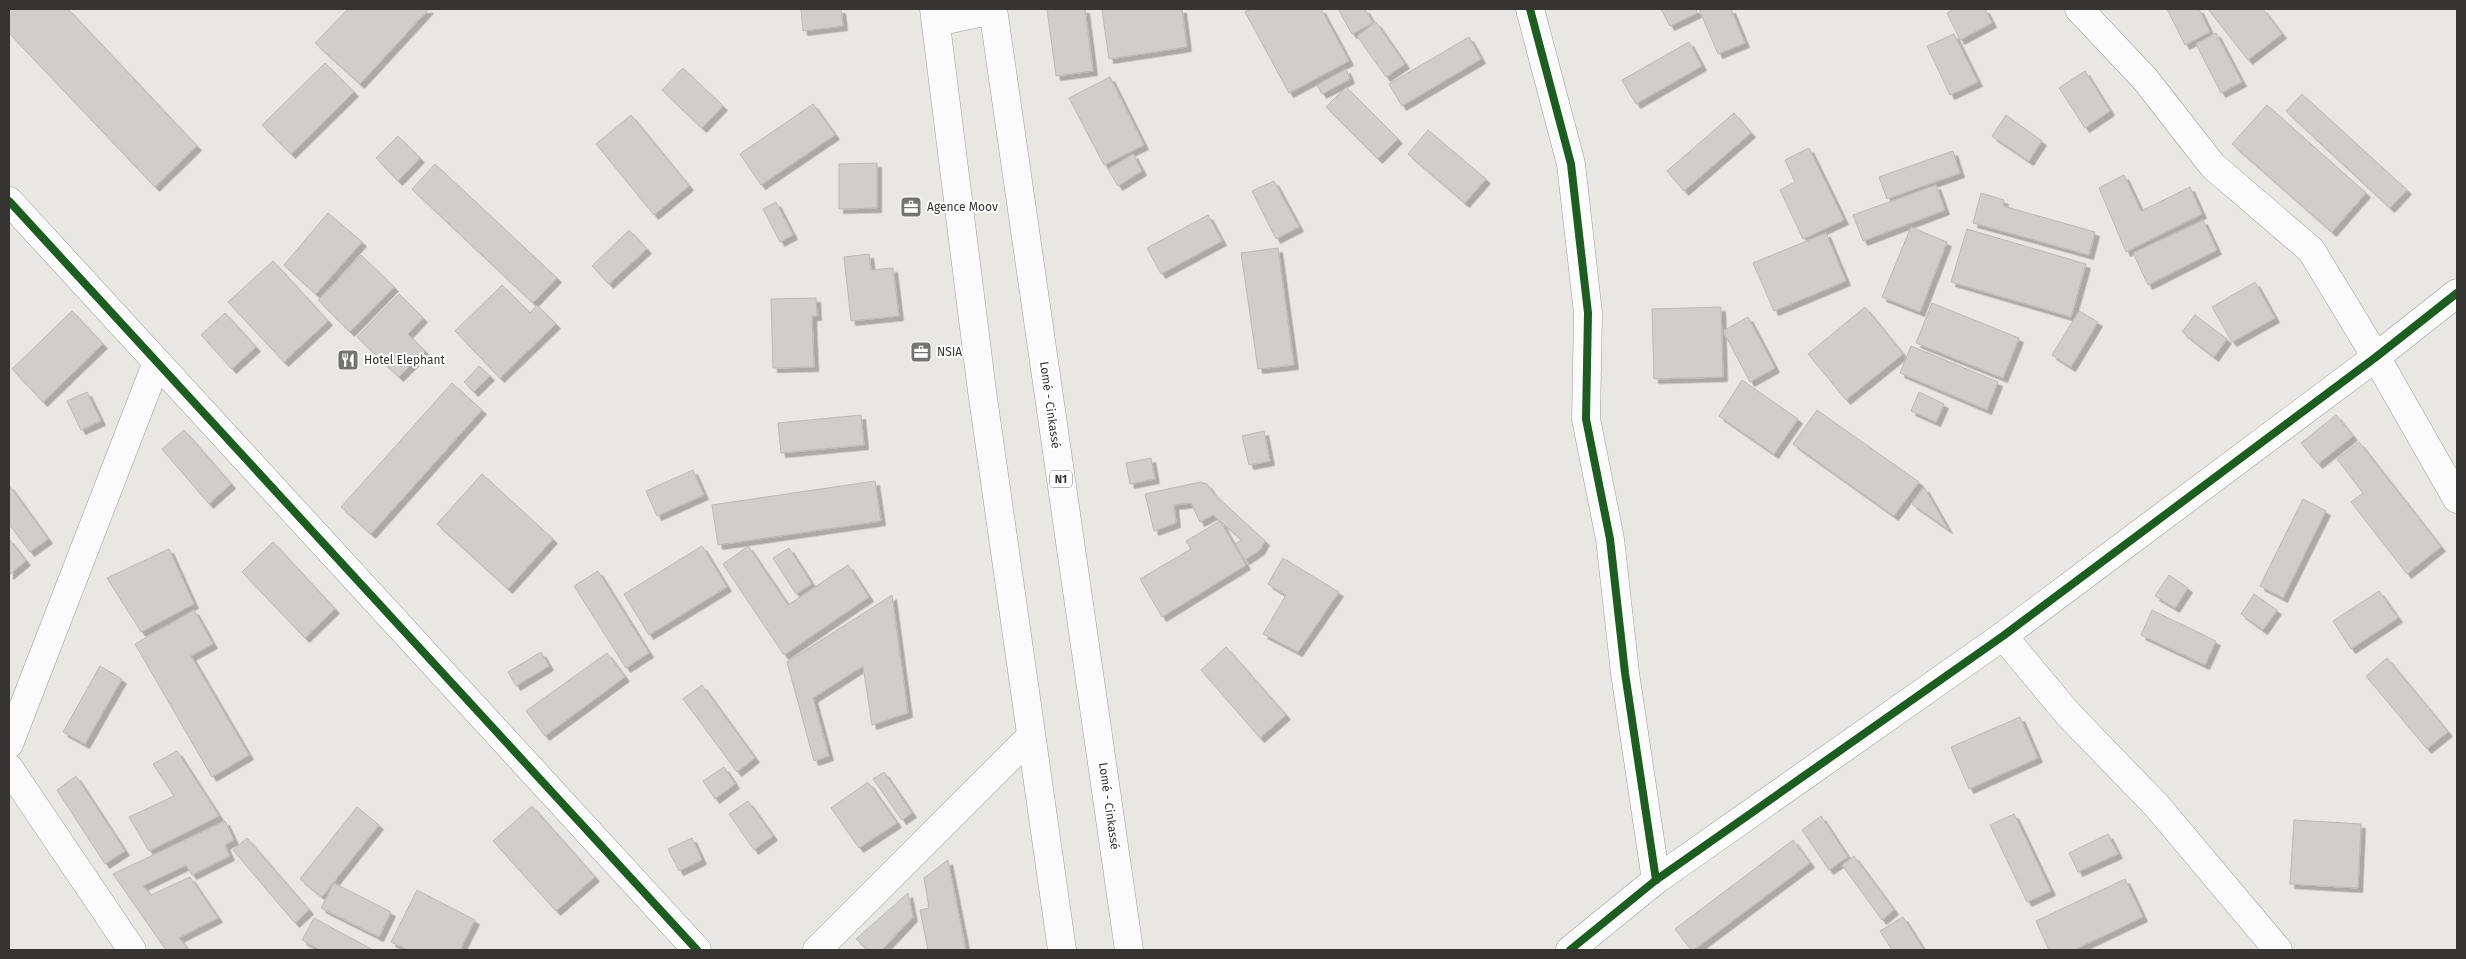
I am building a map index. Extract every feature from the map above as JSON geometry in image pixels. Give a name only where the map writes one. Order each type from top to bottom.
[{"type":"main road","points":[[993,9],[935,16],[982,391],[1062,950]]},
{"type":"main road","name":"Lomé - Cinkassé","points":[[993,9],[1130,950]]},
{"type":"main road","points":[[1530,9],[1571,164],[1588,314],[1586,419],[1610,538],[1625,673],[1656,880]]},
{"type":"main road","points":[[2079,9],[2145,79],[2213,166],[2311,250],[2376,357],[2457,499]]},
{"type":"main road","points":[[9,202],[697,950]]},
{"type":"main road","points":[[1570,950],[1656,880],[2003,636],[2376,357],[2457,293]]},
{"type":"main road","points":[[9,744],[157,362]]},
{"type":"main road","points":[[2003,636],[2068,714],[2157,806],[2278,950]]},
{"type":"main road","points":[[817,950],[1031,736]]},
{"type":"main road","points":[[9,768],[132,950]]},
{"type":"building","points":[[9,9],[68,9],[197,146],[155,187],[9,33]]},
{"type":"building","points":[[348,9],[429,9],[360,84],[315,43]]},
{"type":"building","points":[[801,9],[841,9],[843,26],[803,31]]},
{"type":"building","points":[[1047,9],[1085,9],[1093,71],[1056,76]]},
{"type":"building","points":[[1182,9],[1187,47],[1109,59],[1102,10]]},
{"type":"building","points":[[1251,9],[1321,9],[1349,61],[1289,93],[1245,12]]},
{"type":"building","points":[[1338,9],[1365,9],[1373,23],[1352,34]]},
{"type":"building","points":[[1661,9],[1696,9],[1697,13],[1670,26]]},
{"type":"building","points":[[1699,9],[1731,9],[1745,43],[1718,54]]},
{"type":"building","points":[[1954,9],[1985,9],[1992,23],[1960,40],[1947,13]]},
{"type":"building","points":[[2167,9],[2199,9],[2210,32],[2185,45]]},
{"type":"building","points":[[2208,9],[2263,9],[2282,34],[2248,60]]},
{"type":"building","points":[[1376,22],[1405,64],[1386,77],[1357,36]]},
{"type":"building","points":[[2216,33],[2242,82],[2221,93],[2196,44]]},
{"type":"building","points":[[1954,34],[1978,82],[1950,95],[1927,46]]},
{"type":"building","points":[[1469,37],[1481,59],[1402,106],[1389,84]]},
{"type":"building","points":[[1689,42],[1702,66],[1636,104],[1622,80]]},
{"type":"building","points":[[325,63],[354,92],[291,154],[262,125]]},
{"type":"building","points":[[683,68],[723,106],[702,128],[662,90]]},
{"type":"building","points":[[1346,69],[1350,79],[1322,94],[1317,85]]},
{"type":"building","points":[[2085,71],[2110,111],[2085,128],[2059,88]]},
{"type":"building","points":[[1110,77],[1144,145],[1104,165],[1069,98]]},
{"type":"building","points":[[1346,87],[1398,139],[1378,159],[1326,107]]},
{"type":"building","points":[[2302,94],[2407,190],[2390,208],[2286,111]]},
{"type":"building","points":[[813,104],[835,135],[761,185],[740,154]]},
{"type":"building","points":[[2267,105],[2366,193],[2332,232],[2232,144]]},
{"type":"building","points":[[1734,113],[1751,133],[1684,191],[1667,171]]},
{"type":"building","points":[[631,115],[689,186],[654,215],[596,144]]},
{"type":"building","points":[[2006,115],[2042,141],[2029,161],[1992,136]]},
{"type":"building","points":[[1428,130],[1486,179],[1465,203],[1408,154]]},
{"type":"building","points":[[398,136],[420,158],[398,181],[376,158]]},
{"type":"building","points":[[1809,148],[1844,220],[1803,239],[1780,190],[1795,182],[1785,160]]},
{"type":"building","points":[[1953,151],[1960,173],[1887,199],[1879,177]]},
{"type":"building","points":[[1133,154],[1142,171],[1118,186],[1108,169]]},
{"type":"building","points":[[877,163],[877,208],[839,209],[839,164]]},
{"type":"building","points":[[435,164],[557,278],[533,303],[412,189]]},
{"type":"building","points":[[2124,175],[2141,211],[2190,187],[2202,214],[2126,252],[2099,188]]},
{"type":"building","points":[[1274,181],[1299,227],[1276,239],[1252,191]]},
{"type":"building","points":[[1936,185],[1945,210],[1863,241],[1853,215]]},
{"type":"building","points":[[1981,193],[2004,200],[2003,206],[2095,232],[2089,255],[1973,223]]},
{"type":"building","points":[[776,202],[793,235],[780,242],[763,209]]},
{"type":"building","points":[[328,213],[362,242],[316,294],[284,265]]},
{"type":"building","points":[[1208,215],[1222,241],[1161,274],[1147,248]]},
{"type":"building","points":[[2203,220],[2217,250],[2148,285],[2133,253]]},
{"type":"building","points":[[1911,227],[1947,242],[1920,312],[1882,297]]},
{"type":"building","points":[[1967,229],[2086,264],[2071,317],[1951,282]]},
{"type":"building","points":[[629,230],[647,249],[609,284],[592,266]]},
{"type":"building","points":[[1826,233],[1846,281],[1774,311],[1753,263]]},
{"type":"building","points":[[1278,248],[1294,365],[1258,369],[1241,253]]},
{"type":"building","points":[[869,254],[871,270],[893,268],[899,316],[851,321],[844,257]]},
{"type":"building","points":[[361,255],[394,287],[350,332],[318,300]]},
{"type":"building","points":[[273,261],[328,321],[284,362],[228,302]]},
{"type":"building","points":[[2255,282],[2275,318],[2232,342],[2212,307]]},
{"type":"building","points":[[502,285],[530,313],[537,305],[556,324],[500,378],[455,331]]},
{"type":"building","points":[[399,294],[423,318],[408,334],[425,351],[399,377],[357,337]]},
{"type":"building","points":[[816,298],[817,316],[812,316],[814,367],[773,368],[771,299]]},
{"type":"building","points":[[1932,303],[2019,338],[2003,378],[1916,343]]},
{"type":"building","points":[[1721,307],[1723,377],[1654,379],[1652,309]]},
{"type":"building","points":[[1865,307],[1903,354],[1846,400],[1808,354]]},
{"type":"building","points":[[72,311],[103,344],[43,402],[12,369]]},
{"type":"building","points":[[2079,311],[2098,322],[2071,367],[2052,355]]},
{"type":"building","points":[[225,313],[256,347],[232,369],[201,335]]},
{"type":"building","points":[[2195,315],[2227,339],[2214,357],[2182,332]]},
{"type":"building","points":[[1748,317],[1775,368],[1750,382],[1723,331]]},
{"type":"building","points":[[1911,346],[1998,382],[1987,410],[1900,373]]},
{"type":"building","points":[[479,366],[490,376],[474,392],[464,382]]},
{"type":"building","points":[[1742,380],[1798,419],[1774,454],[1719,416]]},
{"type":"building","points":[[452,383],[482,410],[371,534],[341,507]]},
{"type":"building","points":[[87,392],[101,421],[81,430],[67,401]]},
{"type":"building","points":[[1919,392],[1944,404],[1936,422],[1911,411]]},
{"type":"building","points":[[1817,410],[1919,482],[1894,516],[1793,444]]},
{"type":"building","points":[[861,415],[864,445],[781,453],[778,423]]},
{"type":"building","points":[[2336,415],[2353,436],[2318,464],[2301,443]]},
{"type":"building","points":[[184,430],[231,484],[209,504],[162,449]]},
{"type":"building","points":[[1264,431],[1270,461],[1249,465],[1242,436]]},
{"type":"building","points":[[2359,442],[2441,547],[2407,574],[2351,502],[2363,493],[2337,459]]},
{"type":"building","points":[[1151,458],[1155,479],[1130,484],[1126,463]]},
{"type":"building","points":[[693,470],[704,495],[657,516],[646,491]]},
{"type":"building","points":[[482,474],[553,539],[508,589],[437,524]]},
{"type":"building","points":[[875,481],[881,521],[718,545],[712,505]]},
{"type":"building","points":[[1200,482],[1207,484],[1214,494],[1265,541],[1260,550],[1245,560],[1235,544],[1242,540],[1213,515],[1200,522],[1191,503],[1174,505],[1176,523],[1154,531],[1145,494]]},
{"type":"building","points":[[9,485],[48,539],[30,552],[9,524]]},
{"type":"building","points":[[1924,487],[1948,529],[1912,504]]},
{"type":"building","points":[[2303,499],[2326,511],[2283,598],[2260,586]]},
{"type":"building","points":[[1220,521],[1246,565],[1162,617],[1140,579],[1191,549],[1186,541]]},
{"type":"building","points":[[9,539],[26,561],[9,575]]},
{"type":"building","points":[[273,542],[335,609],[305,638],[242,572]]},
{"type":"building","points":[[702,546],[727,587],[649,635],[624,594]]},
{"type":"building","points":[[748,546],[788,605],[848,565],[869,597],[784,655],[723,564]]},
{"type":"building","points":[[789,548],[812,584],[796,594],[773,558]]},
{"type":"building","points":[[169,549],[194,604],[141,632],[107,578]]},
{"type":"building","points":[[1283,558],[1339,592],[1298,652],[1263,634],[1286,595],[1268,584]]},
{"type":"building","points":[[598,571],[649,653],[626,668],[574,586]]},
{"type":"building","points":[[2169,575],[2188,588],[2175,608],[2155,596]]},
{"type":"building","points":[[2379,591],[2398,618],[2351,649],[2333,621]]},
{"type":"building","points":[[2254,594],[2277,610],[2263,630],[2241,614]]},
{"type":"building","points":[[892,595],[908,713],[872,725],[863,666],[813,698],[829,756],[814,761],[787,662]]},
{"type":"building","points":[[194,610],[213,644],[191,656],[249,755],[212,777],[135,644]]},
{"type":"building","points":[[2152,610],[2216,641],[2205,665],[2141,635]]},
{"type":"building","points":[[1226,647],[1286,715],[1260,738],[1201,670]]},
{"type":"building","points":[[541,652],[549,666],[516,686],[508,672]]},
{"type":"building","points":[[607,653],[625,677],[545,736],[526,711]]},
{"type":"building","points":[[2387,658],[2448,732],[2427,749],[2366,676]]},
{"type":"building","points":[[100,666],[122,679],[85,744],[63,732]]},
{"type":"building","points":[[702,685],[755,758],[737,772],[683,699]]},
{"type":"building","points":[[2020,717],[2038,758],[1969,789],[1951,747]]},
{"type":"building","points":[[177,751],[219,816],[149,851],[129,817],[174,796],[153,764]]},
{"type":"building","points":[[724,767],[735,784],[715,799],[703,781]]},
{"type":"building","points":[[884,772],[912,813],[902,820],[873,779]]},
{"type":"building","points":[[76,776],[125,851],[105,864],[57,790]]},
{"type":"building","points":[[868,782],[897,823],[859,848],[831,808]]},
{"type":"building","points":[[748,801],[773,836],[754,850],[729,814]]},
{"type":"building","points":[[532,806],[595,877],[556,911],[493,841]]},
{"type":"building","points":[[357,807],[379,825],[322,897],[300,879]]},
{"type":"building","points":[[2014,814],[2051,891],[2027,902],[1990,825]]},
{"type":"building","points":[[1821,816],[1848,857],[1829,870],[1802,830]]},
{"type":"building","points":[[2294,820],[2361,824],[2358,888],[2290,884]]},
{"type":"building","points":[[225,821],[234,840],[225,845],[230,856],[192,875],[186,865],[143,886],[151,895],[190,877],[218,918],[179,938],[189,950],[166,950],[113,874]]},
{"type":"building","points":[[2108,834],[2118,854],[2078,872],[2069,853]]},
{"type":"building","points":[[247,838],[309,910],[295,923],[233,850]]},
{"type":"building","points":[[692,838],[702,860],[679,871],[668,849]]},
{"type":"building","points":[[1793,840],[1810,863],[1694,950],[1691,950],[1675,929]]},
{"type":"building","points":[[1854,856],[1894,910],[1882,920],[1842,865]]},
{"type":"building","points":[[948,860],[966,950],[928,950],[920,910],[929,908],[924,878]]},
{"type":"building","points":[[2125,879],[2143,917],[2074,950],[2049,950],[2036,921]]},
{"type":"building","points":[[334,883],[391,912],[379,937],[321,908]]},
{"type":"building","points":[[417,890],[475,920],[460,950],[408,950],[391,942]]},
{"type":"building","points":[[908,893],[913,917],[882,950],[868,950],[856,939]]},
{"type":"building","points":[[1903,917],[1924,950],[1892,950],[1880,931]]},
{"type":"building","points":[[314,918],[373,950],[320,950],[302,940]]},
{"type":"cycle path","points":[[1530,9],[1571,164],[1588,313],[1586,419],[1610,539],[1625,673],[1656,880]]},
{"type":"cycle path","points":[[9,201],[697,950]]},
{"type":"cycle path","points":[[1570,950],[1656,880],[2003,636],[2376,357],[2457,293]]},
{"type":"place","name":"Agence Moov","points":[[911,207]]},
{"type":"place","name":"NSIA","points":[[921,352]]},
{"type":"place","name":"Hotel Elephant","points":[[348,360]]}]
